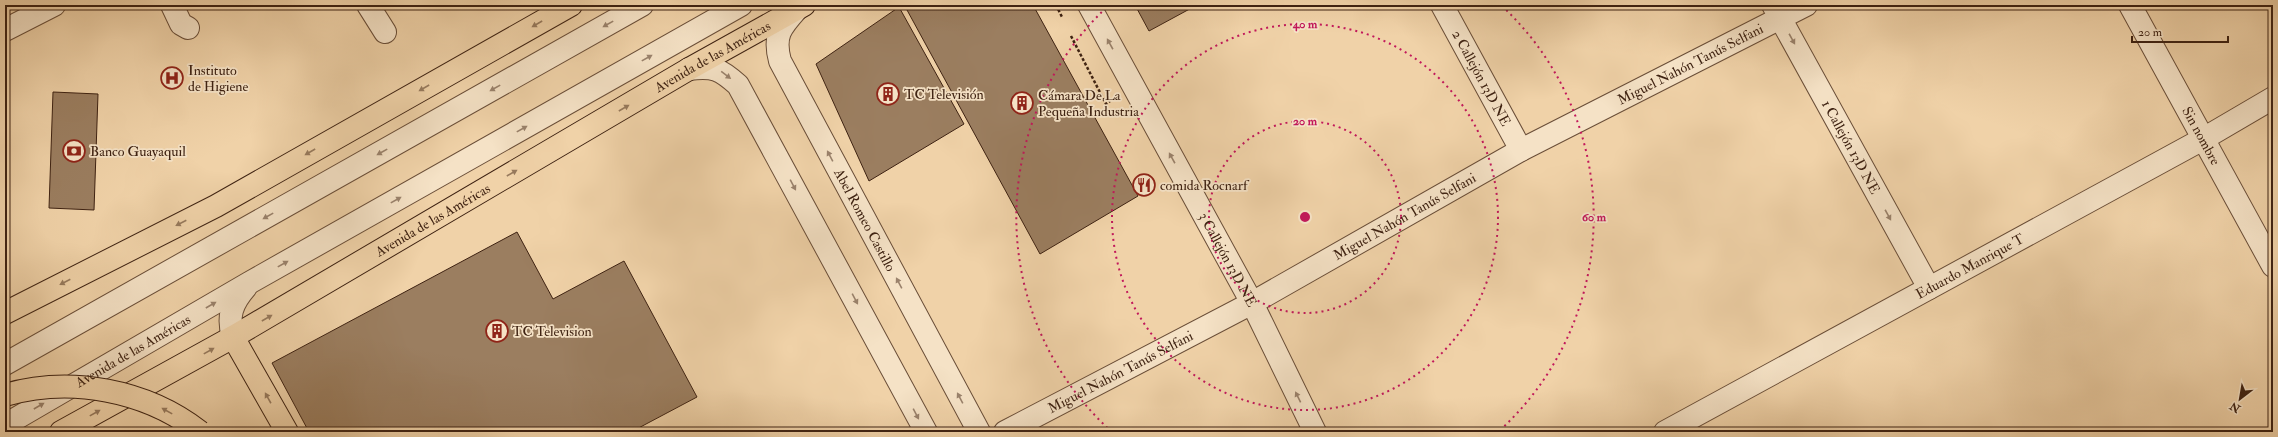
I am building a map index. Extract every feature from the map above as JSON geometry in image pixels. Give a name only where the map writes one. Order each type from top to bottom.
[{"type":"main road","points":[[5,313],[216,206],[571,5]]},
{"type":"main road","name":"Avenida de las Américas","points":[[61,432],[233,337],[689,69],[801,7]]},
{"type":"main road","points":[[233,337],[287,432]]},
{"type":"main road","points":[[5,394],[25,389],[55,387],[117,393],[151,402],[186,421],[200,432]]},
{"type":"street","points":[[5,30],[54,5]]},
{"type":"street","points":[[172,5],[181,24],[188,28]]},
{"type":"street","points":[[368,5],[385,32]]},
{"type":"street","points":[[5,364],[642,5]]},
{"type":"street","name":"Avenida de las Américas","points":[[5,425],[249,283],[741,5]]},
{"type":"street","name":"3 Callejón 13D NE","points":[[1089,5],[1252,303],[1315,432]]},
{"type":"street","name":"2 Callejón 13D NE","points":[[1442,5],[1521,150]]},
{"type":"street","name":"Miguel Nahón Tanús Selfani","points":[[1005,432],[1252,303],[1521,150],[1777,12],[1806,5]]},
{"type":"street","name":"Sin nombre","points":[[2130,5],[2273,266]]},
{"type":"street","name":"Abel Romeo Castillo","points":[[801,7],[784,24],[778,35],[777,48],[780,61],[979,432]]},
{"type":"street","name":"1 Callejón 13D NE","points":[[1777,12],[1929,288]]},
{"type":"street","points":[[689,69],[707,67],[718,69],[738,85],[926,432]]},
{"type":"street","name":"Eduardo Manrique T","points":[[1665,432],[2204,139],[2273,98]]},
{"type":"street","points":[[233,337],[230,324],[231,312],[236,299],[249,283]]},
{"type":"building","name":"Cámara De La Pequeña Industria","points":[[916,5],[1033,5],[1138,196],[1040,254],[907,10]]},
{"type":"building","points":[[1135,5],[1197,5],[1149,31]]},
{"type":"building","name":"TC Televisión","points":[[899,7],[964,124],[869,181],[816,64]]},
{"type":"building","name":"Banco Guayaquil","points":[[53,92],[98,94],[94,210],[49,208]]},
{"type":"building","name":"TC Television","points":[[517,232],[553,299],[624,261],[697,397],[631,432],[309,432],[272,363]]},
{"type":"place","name":"Instituto de Higiene","points":[[172,78]]},
{"type":"place","name":"TC Televisión","points":[[888,94]]},
{"type":"place","name":"Cámara De La Pequeña Industria","points":[[1022,103]]},
{"type":"place","name":"Banco Guayaquil","points":[[74,151]]},
{"type":"place","name":"comida Rocnarf","points":[[1144,185]]},
{"type":"place","name":"TC Television","points":[[497,331]]}]
